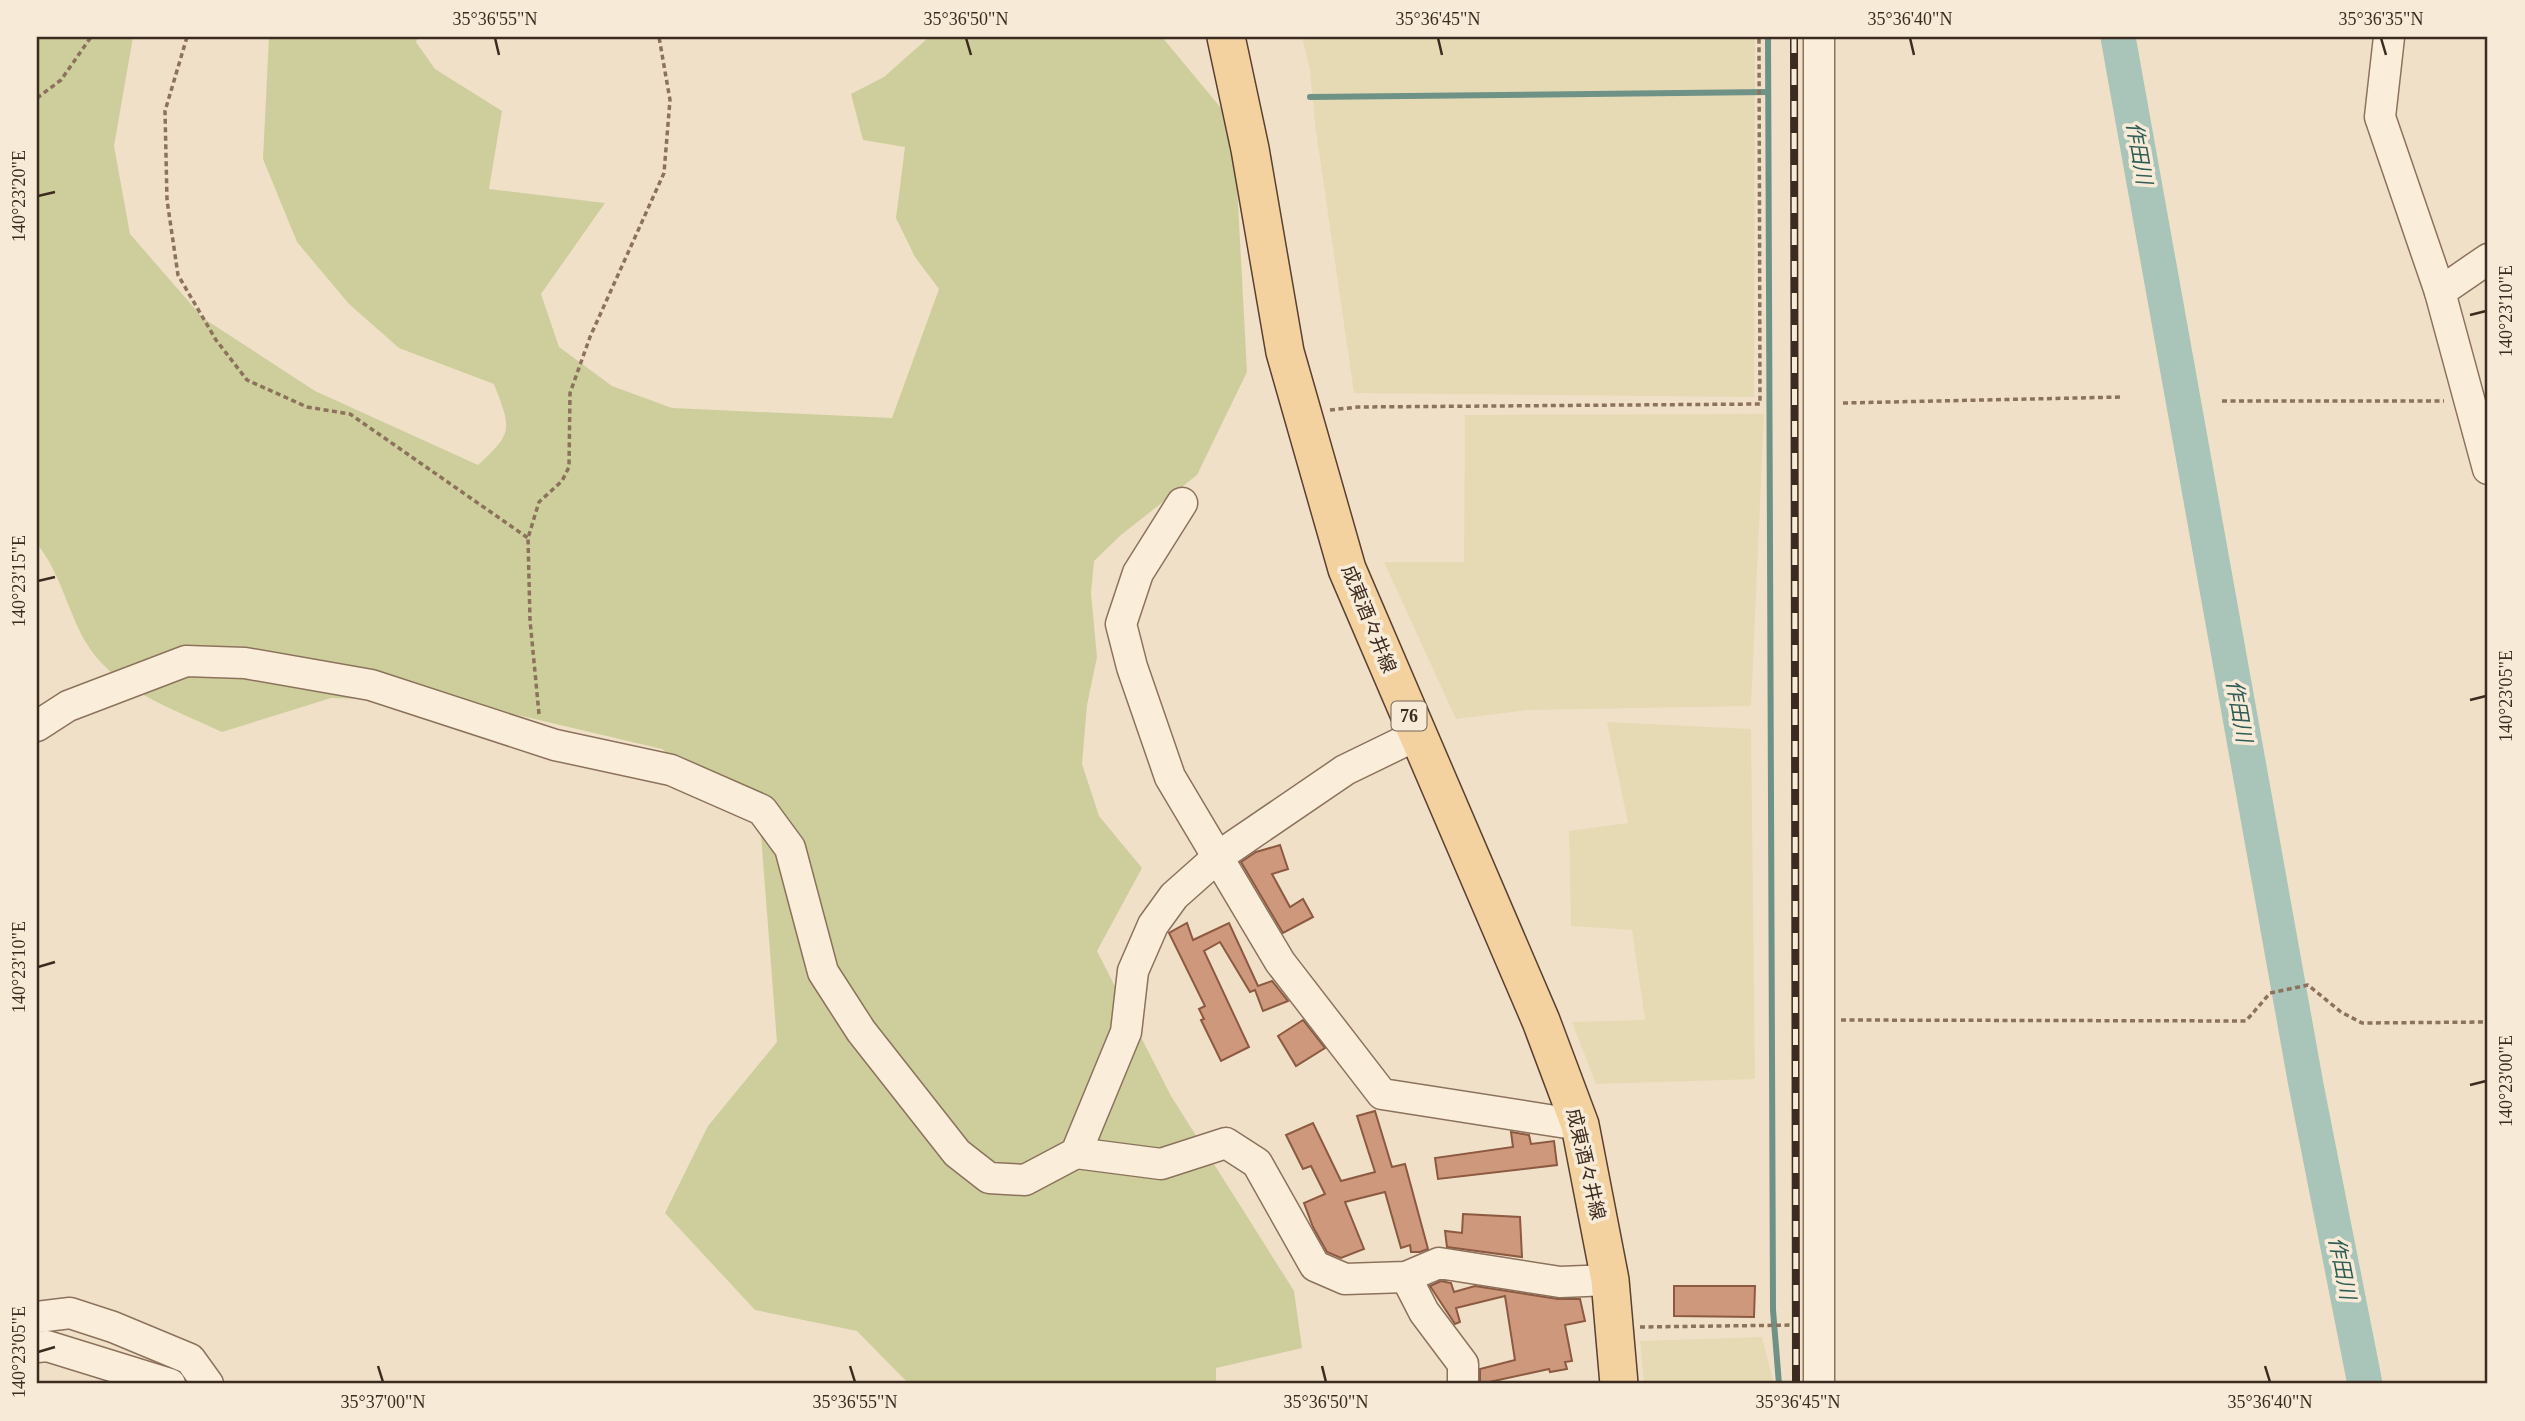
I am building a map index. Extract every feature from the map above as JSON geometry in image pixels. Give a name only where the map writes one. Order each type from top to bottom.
[{"type":"main road","name":"成東酒々井線","points":[[1226,37],[1250,149],[1285,352],[1347,569],[1541,1021],[1580,1125],[1610,1280],[1619,1384]]},
{"type":"street","points":[[1819,37],[1819,1384]]},
{"type":"street","points":[[2389,37],[2380,117],[2440,292],[2472,401],[2488,469]]},
{"type":"street","points":[[2440,292],[2488,259]]},
{"type":"street","points":[[1182,503],[1138,573],[1121,624],[1132,667],[1170,777],[1280,962],[1382,1094],[1580,1125]]},
{"type":"street","points":[[37,726],[68,706],[186,661],[245,663],[371,685],[532,737],[671,770],[762,810],[790,848],[823,972],[861,1031],[957,1153],[989,1178],[1025,1180],[1076,1153],[1161,1164],[1226,1143],[1257,1163],[1315,1266],[1345,1279],[1406,1276],[1439,1264],[1560,1282],[1610,1280]]},
{"type":"street","points":[[1076,1153],[1126,1032],[1133,971],[1153,925],[1174,896],[1219,856],[1345,770],[1417,735]]},
{"type":"street","points":[[1406,1276],[1424,1312],[1463,1364],[1463,1384]]},
{"type":"street","points":[[37,1317],[70,1313],[113,1327],[190,1359],[208,1384]]},
{"type":"street","points":[[37,1348],[47,1346],[170,1384]]},
{"type":"path","points":[[37,98],[61,80],[91,37]]},
{"type":"path","points":[[187,37],[165,111],[167,200],[178,275],[216,340],[247,380],[307,407],[350,414],[528,538]]},
{"type":"path","points":[[532,737],[540,708],[530,620],[528,538],[539,502],[562,481],[569,467],[570,393],[590,337],[664,173],[670,100],[659,37]]},
{"type":"path","points":[[1304,413],[1358,407],[1760,404],[1759,37]]},
{"type":"path","points":[[1820,403],[2123,397]]},
{"type":"path","points":[[2222,401],[2472,401]]},
{"type":"path","points":[[1820,1020],[2246,1021],[2270,993],[2308,985],[2341,1012],[2362,1023],[2488,1022]]},
{"type":"path","points":[[1614,1327],[1819,1323]]},
{"type":"shaded area","points":[[1302,37],[1755,37],[1754,397],[1354,393],[1315,124],[1310,70]]},
{"type":"shaded area","points":[[1764,414],[1751,706],[1527,710],[1456,719],[1384,562],[1464,562],[1465,415]]},
{"type":"shaded area","points":[[1607,722],[1751,729],[1755,1079],[1596,1084],[1572,1022],[1645,1020],[1632,930],[1571,926],[1569,831],[1628,823]]},
{"type":"shaded area","points":[[1762,1337],[1774,1384],[1644,1384],[1640,1341]]},
{"type":"green space","points":[[37,37],[133,37],[114,146],[130,234],[203,318],[315,391],[478,465],[498,445],[506,429],[504,411],[494,384],[399,348],[349,304],[297,242],[263,159],[269,37],[418,37],[416,42],[435,69],[502,111],[489,189],[605,203],[541,294],[559,347],[612,386],[672,408],[892,418],[939,289],[915,257],[896,218],[905,147],[863,140],[851,94],[884,77],[929,37],[1162,37],[1221,108],[1237,185],[1247,372],[1197,475],[1121,535],[1094,561],[1091,593],[1097,657],[1087,705],[1082,764],[1099,816],[1142,868],[1097,951],[1171,1096],[1294,1291],[1302,1348],[1216,1368],[1216,1384],[909,1384],[857,1331],[755,1310],[665,1213],[708,1126],[777,1042],[760,822],[662,749],[488,708],[427,701],[331,698],[222,732],[146,696],[111,673],[85,641],[52,566],[37,544]]},
{"type":"building","points":[[1280,845],[1288,869],[1272,874],[1290,907],[1303,899],[1313,917],[1283,933],[1241,862],[1256,852]]},
{"type":"building","points":[[1187,923],[1193,940],[1229,923],[1258,986],[1272,981],[1288,1001],[1263,1011],[1255,990],[1250,992],[1220,942],[1204,951],[1249,1047],[1221,1061],[1201,1020],[1204,1019],[1199,1009],[1205,1006],[1169,933]]},
{"type":"building","points":[[1303,1020],[1325,1048],[1296,1066],[1278,1036]]},
{"type":"building","points":[[1375,1111],[1392,1167],[1405,1164],[1428,1249],[1411,1252],[1410,1245],[1401,1248],[1385,1192],[1345,1202],[1364,1249],[1341,1258],[1327,1252],[1313,1227],[1304,1203],[1325,1194],[1311,1166],[1303,1169],[1286,1135],[1313,1123],[1341,1181],[1375,1172],[1357,1116]]},
{"type":"building","points":[[1511,1132],[1529,1135],[1531,1144],[1554,1141],[1557,1165],[1438,1179],[1435,1158],[1513,1147]]},
{"type":"building","points":[[1463,1214],[1520,1217],[1522,1257],[1447,1247],[1445,1231],[1462,1233]]},
{"type":"building","points":[[1441,1281],[1451,1283],[1454,1292],[1475,1286],[1558,1299],[1580,1299],[1585,1321],[1565,1325],[1572,1361],[1565,1362],[1567,1369],[1550,1372],[1549,1369],[1480,1384],[1480,1369],[1515,1360],[1505,1296],[1456,1308],[1460,1322],[1455,1324],[1430,1286]]},
{"type":"building","points":[[1674,1286],[1755,1286],[1754,1317],[1674,1316]]},
{"type":"waterway","points":[[1768,37],[1773,1310],[1779,1384]]},
{"type":"waterway","name":"作田川","points":[[2118,37],[2306,1085],[2365,1384]]},
{"type":"waterway","points":[[1310,97],[1768,92]]},
{"type":"railway","points":[[1794,37],[1796,1384]]}]
